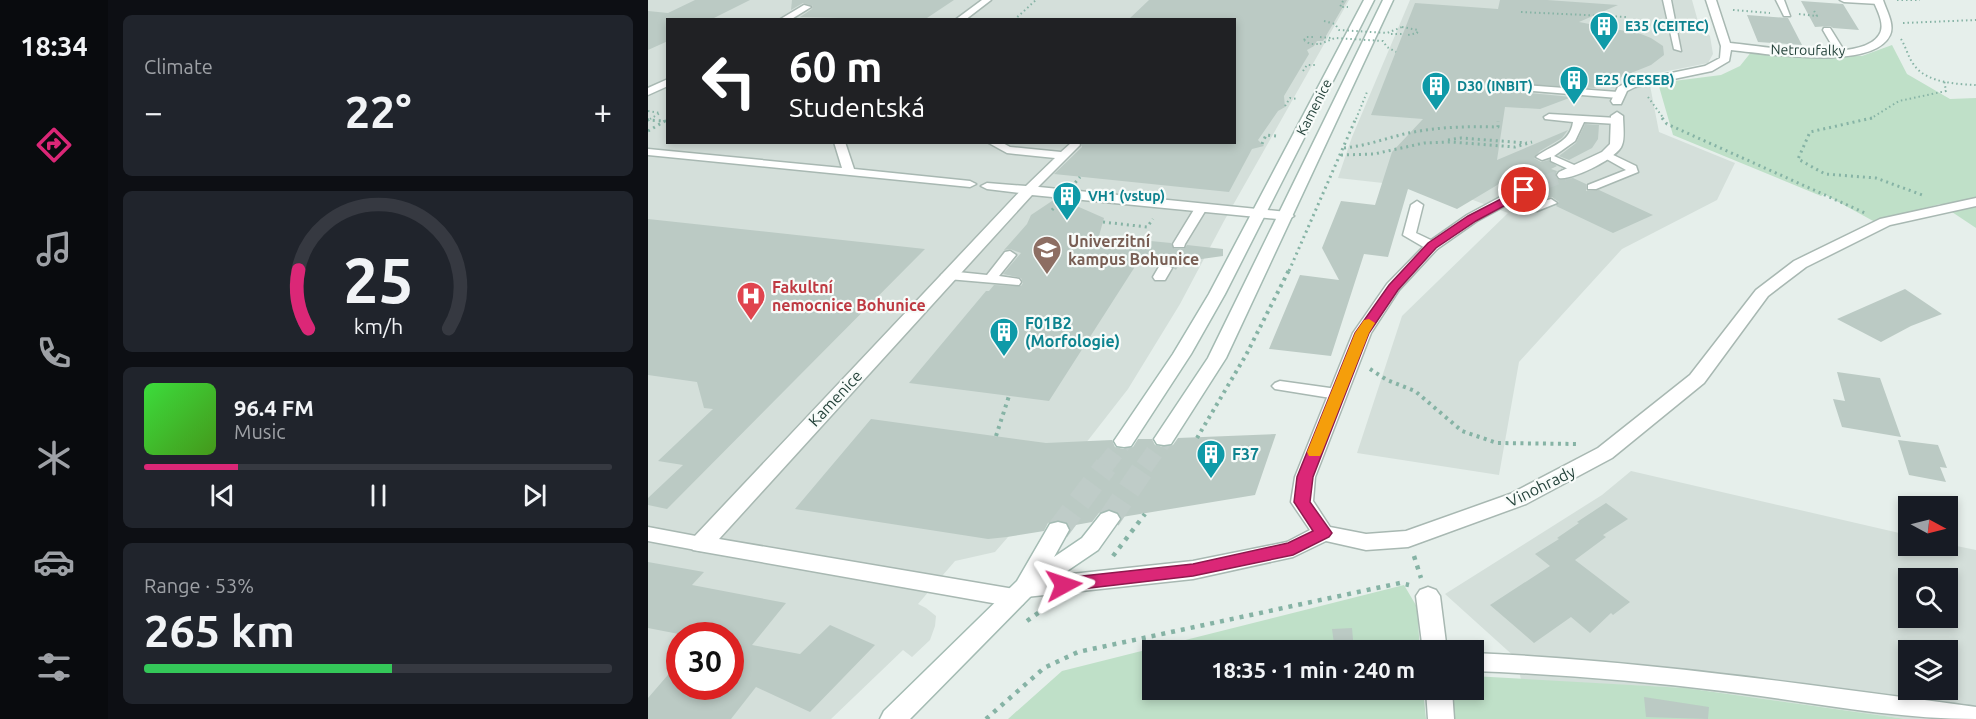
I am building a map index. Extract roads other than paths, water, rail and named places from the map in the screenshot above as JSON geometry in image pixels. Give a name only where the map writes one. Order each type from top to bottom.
[{"type":"street","name":"Kamenice","points":[[1124,441],[1182,354],[1217,294],[1369,0]]},
{"type":"street","name":"Kamenice","points":[[1164,439],[1217,358],[1287,216],[1388,0]]},
{"type":"street","name":"Netroufalky","points":[[1726,46],[1840,52],[1865,49],[1877,43],[1892,27],[1879,1]]},
{"type":"street","points":[[1619,95],[1645,81],[1708,69],[1725,59],[1726,46],[1713,5]]},
{"type":"street","points":[[1571,172],[1607,155],[1616,145],[1617,118]]},
{"type":"street","name":"Kamenice","points":[[701,544],[1029,190]]},
{"type":"street","points":[[1029,190],[1287,216]]},
{"type":"street","points":[[701,544],[1020,593],[1193,570],[1293,549],[1323,533],[1302,502],[1305,477],[1362,333],[1393,287],[1432,246],[1472,219],[1517,194]]},
{"type":"street","name":"Vinohrady","points":[[1323,533],[1366,542],[1408,539],[1518,499],[1605,453],[1696,379],[1762,293],[1800,264],[1885,222],[1976,202]]},
{"type":"street","points":[[893,719],[1020,593],[1090,544],[1109,519]]},
{"type":"street","points":[[1020,593],[1059,530]]},
{"type":"street","points":[[1428,596],[1434,640]]},
{"type":"street","points":[[1440,700],[1441,719]]},
{"type":"lane","points":[[962,18],[987,0]]},
{"type":"lane","points":[[1668,0],[1678,49]]},
{"type":"lane","points":[[1780,0],[1787,14]]},
{"type":"lane","points":[[1844,0],[1879,1]]},
{"type":"lane","points":[[787,18],[807,7]]},
{"type":"lane","points":[[1827,30],[1840,52]]},
{"type":"lane","points":[[648,92],[665,85]]},
{"type":"lane","points":[[1523,88],[1619,95]]},
{"type":"lane","points":[[1549,117],[1617,118]]},
{"type":"lane","points":[[1542,157],[1558,151],[1575,137],[1579,119]]},
{"type":"lane","points":[[840,144],[849,172]]},
{"type":"lane","points":[[996,144],[1007,150],[1065,156]]},
{"type":"lane","points":[[987,186],[1029,190],[1075,144]]},
{"type":"lane","points":[[648,152],[970,184]]},
{"type":"lane","points":[[1592,187],[1632,172],[1628,164],[1607,155]]},
{"type":"lane","points":[[1555,159],[1571,172]]},
{"type":"lane","points":[[1517,194],[1537,207],[1551,203]]},
{"type":"lane","points":[[1417,205],[1409,235],[1432,246]]},
{"type":"lane","points":[[1179,244],[1201,208]]},
{"type":"lane","points":[[990,279],[1010,255]]},
{"type":"lane","points":[[948,275],[1014,282]]},
{"type":"lane","points":[[1280,386],[1337,394]]},
{"type":"lane","points":[[648,534],[701,544]]},
{"type":"lane","points":[[1484,662],[1570,666],[1640,673],[1976,716]]},
{"type":"tunnel","points":[[1524,190],[1564,175]]},
{"type":"tunnel","points":[[1144,467],[1164,439]]},
{"type":"tunnel","points":[[1104,467],[1124,441]]},
{"type":"tunnel","points":[[1058,530],[1106,466]]},
{"type":"tunnel","points":[[1109,519],[1145,466]]},
{"type":"place","name":"E35 (CEITEC)","points":[[1604,52]]},
{"type":"place","name":"E25 (CESEB)","points":[[1574,106]]},
{"type":"place","name":"D30 (INBIT)","points":[[1436,112]]},
{"type":"place","name":"VH1 (vstup)","points":[[1067,222]]},
{"type":"place","name":"Univerzitní kampus Bohunice","points":[[1047,276]]},
{"type":"place","name":"Fakultní nemocnice Bohunice","points":[[751,322]]},
{"type":"place","name":"F01B2 (Morfologie)","points":[[1004,358]]},
{"type":"place","name":"F37","points":[[1211,480]]}]
